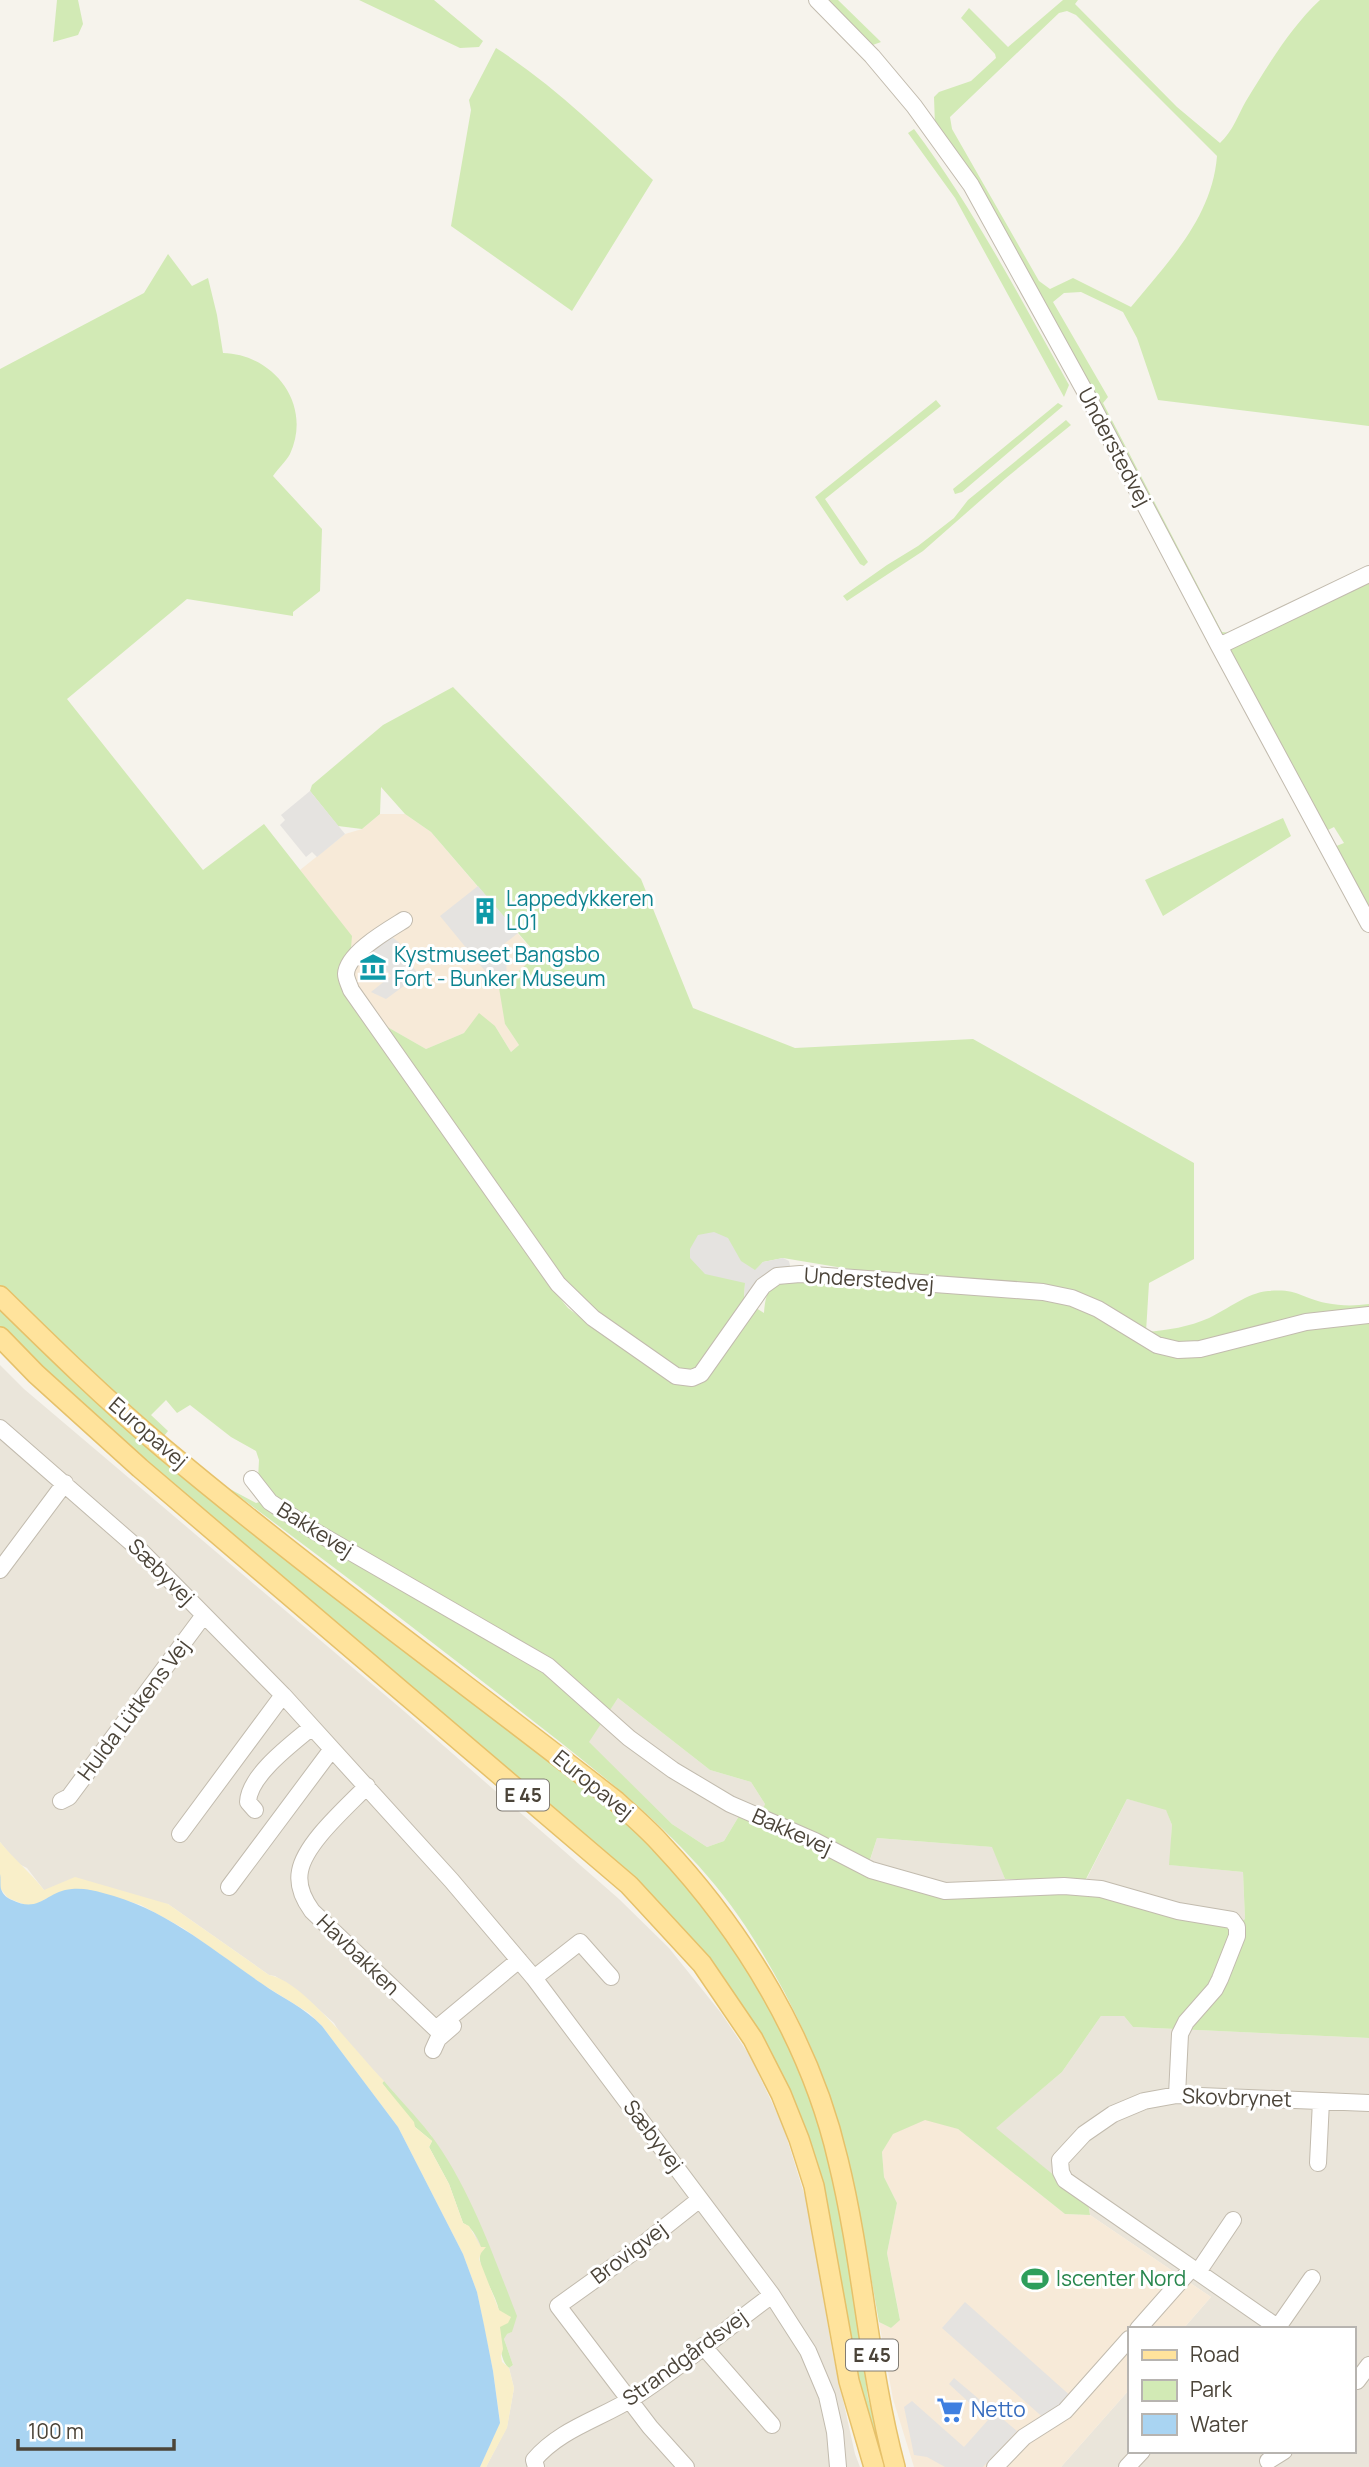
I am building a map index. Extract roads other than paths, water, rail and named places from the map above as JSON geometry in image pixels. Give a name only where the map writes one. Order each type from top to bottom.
[{"type":"main road","name":"Europavej","points":[[0,1296],[89,1381],[219,1494],[616,1801],[662,1844],[707,1898],[763,1978],[791,2031],[829,2125],[848,2206],[877,2383],[895,2467]]},
{"type":"main road","name":"Europavej","points":[[0,1337],[36,1374],[140,1468],[629,1885],[702,1964],[753,2039],[781,2094],[799,2138],[814,2186],[849,2381],[874,2467]]},
{"type":"street","name":"Understedvej","points":[[817,0],[872,56],[914,106],[971,185],[1088,397],[1369,924]]},
{"type":"street","points":[[1219,646],[1369,574]]},
{"type":"street","name":"Understedvej","points":[[404,919],[366,945],[351,960],[346,969],[346,977],[351,990],[558,1284],[593,1318],[676,1376],[692,1378],[701,1374],[764,1286],[777,1276],[788,1275],[1043,1292],[1072,1298],[1157,1345],[1178,1350],[1200,1349],[1306,1322],[1369,1315]]},
{"type":"street","name":"Sæbyvej","points":[[0,1428],[142,1552],[283,1695],[367,1786],[526,1968],[772,2295],[808,2351],[819,2375],[835,2432],[838,2467]]},
{"type":"street","name":"Bakkevej","points":[[252,1479],[270,1502],[316,1532],[548,1666],[629,1738],[673,1770],[730,1804],[815,1841],[871,1870],[945,1891],[1063,1886],[1101,1889],[1178,1911],[1232,1920],[1237,1927],[1237,1936],[1220,1979],[1215,1989],[1186,2022],[1180,2034],[1177,2095]]},
{"type":"street","points":[[0,1570],[65,1483]]},
{"type":"street","name":"Hulda Lütkens Vej","points":[[61,1801],[69,1797],[204,1615]]},
{"type":"street","points":[[180,1834],[283,1695]]},
{"type":"street","points":[[255,1810],[248,1802],[249,1794],[268,1766],[312,1727]]},
{"type":"street","points":[[229,1887],[332,1749]]},
{"type":"street","name":"Havbakken","points":[[367,1786],[315,1842],[304,1858],[299,1872],[300,1885],[304,1899],[312,1911],[436,2029],[526,1968]]},
{"type":"street","points":[[433,2050],[438,2039],[526,1968],[580,1942],[611,1977]]},
{"type":"street","name":"Skovbrynet","points":[[1195,2270],[1065,2179],[1060,2160],[1084,2134],[1112,2114],[1144,2101],[1177,2095],[1369,2103]]},
{"type":"street","name":"Skovbrynet","points":[[1318,2164],[1321,2101]]},
{"type":"street","name":"Brovigvej","points":[[631,2399],[558,2306],[632,2253],[699,2199]]},
{"type":"street","points":[[1140,2327],[1195,2270],[1233,2220]]},
{"type":"street","points":[[1195,2270],[1278,2327]]},
{"type":"street","points":[[1280,2327],[1311,2278]]},
{"type":"street","name":"Strandgårdsvej","points":[[536,2467],[534,2460],[542,2450],[576,2426],[631,2399],[772,2295]]},
{"type":"street","points":[[995,2467],[1024,2437],[1065,2411],[1128,2340]]},
{"type":"street","points":[[704,2346],[772,2425]]},
{"type":"street","points":[[1360,2383],[1369,2365]]},
{"type":"street","points":[[631,2399],[650,2427],[686,2467]]},
{"type":"street","points":[[888,2440],[903,2467]]},
{"type":"street","points":[[1127,2467],[1140,2453]]},
{"type":"street","points":[[1268,2460],[1280,2453]]},
{"type":"water","points":[[0,1874],[3,1893],[22,1904],[36,1903],[63,1891],[80,1889],[103,1893],[146,1908],[205,1943],[322,2026],[398,2127],[463,2254],[477,2292],[500,2423],[480,2467],[0,2467]]},
{"type":"place","name":"Lappedykkeren L01","points":[[485,911]]},
{"type":"place","name":"Kystmuseet Bangsbo Fort - Bunker Museum","points":[[373,967]]},
{"type":"place","name":"Iscenter Nord","points":[[1035,2279]]},
{"type":"place","name":"Netto","points":[[950,2410]]}]
